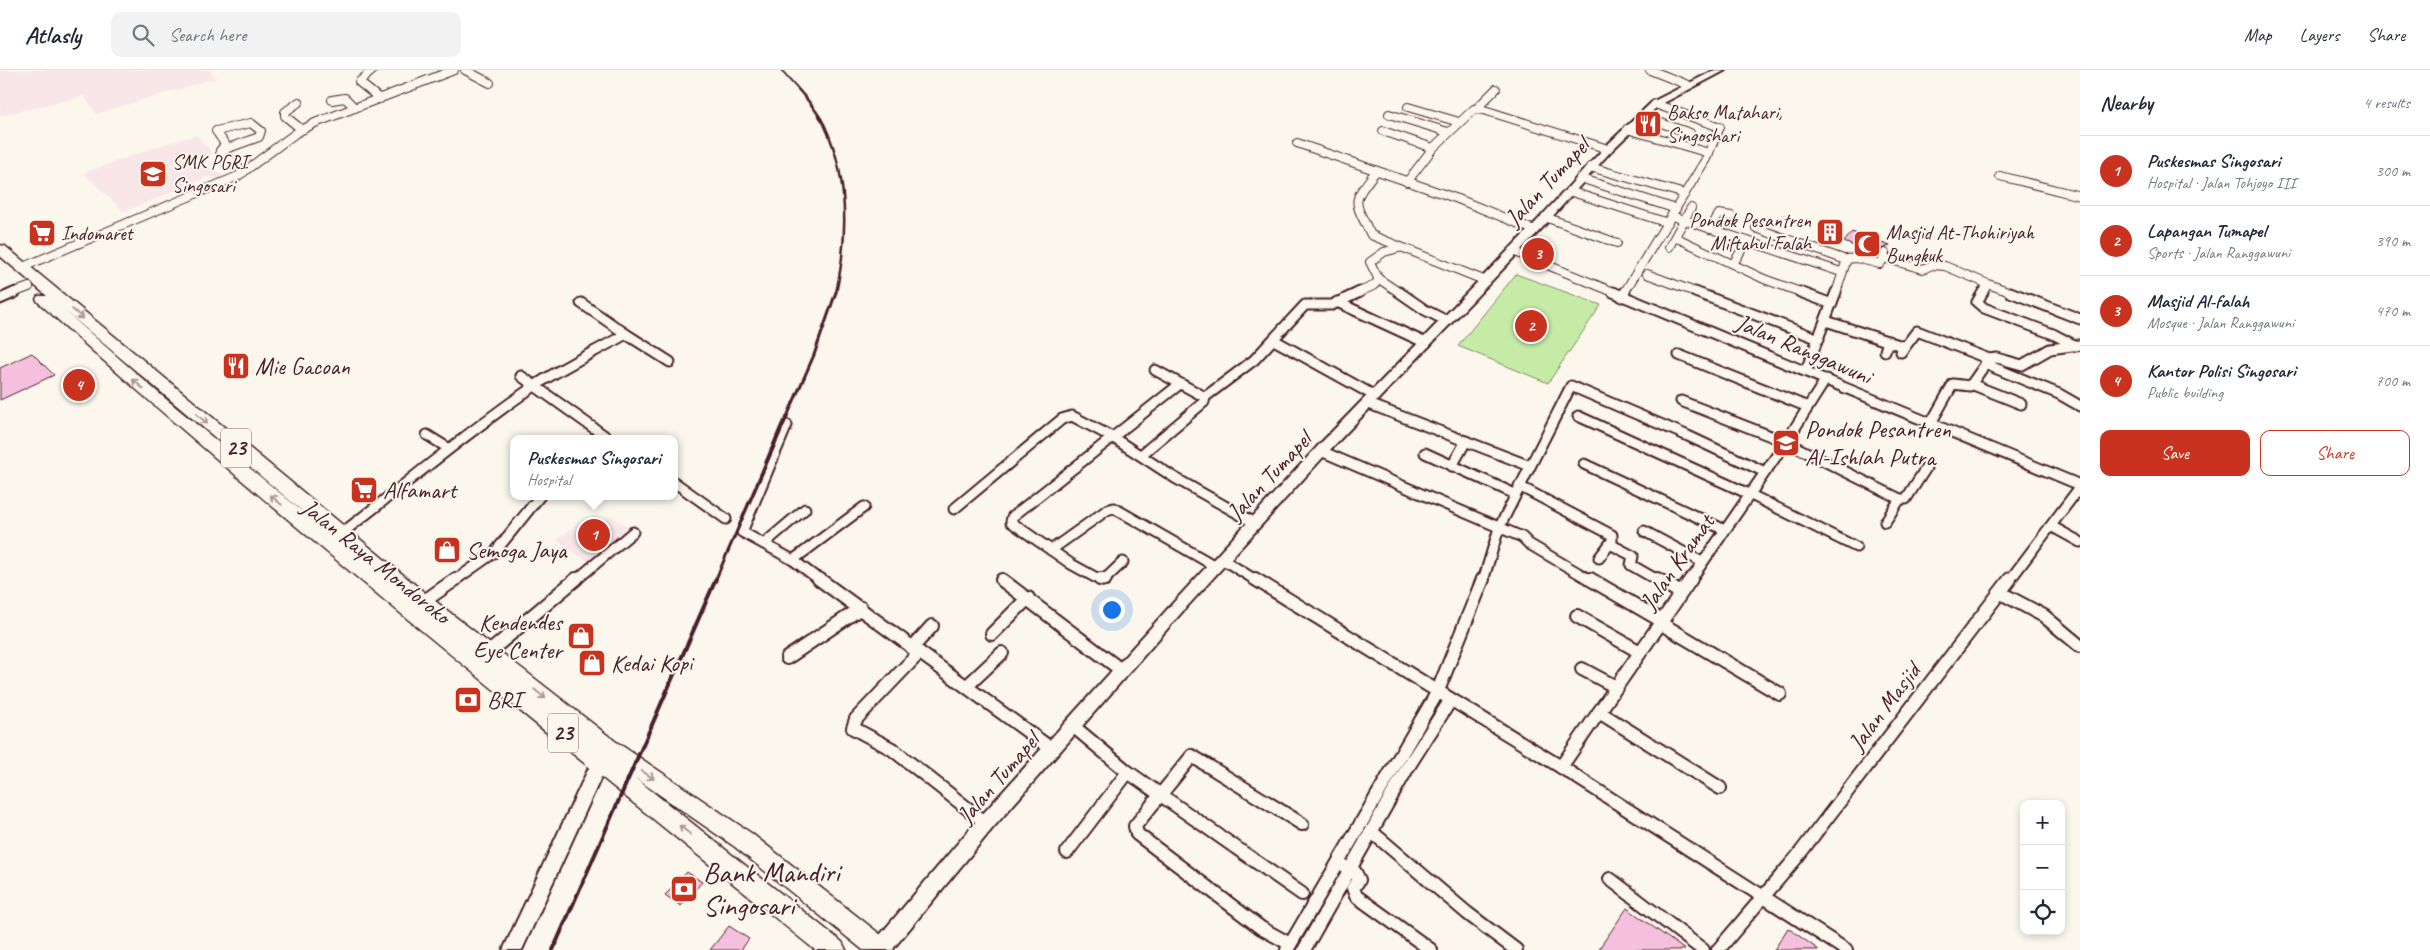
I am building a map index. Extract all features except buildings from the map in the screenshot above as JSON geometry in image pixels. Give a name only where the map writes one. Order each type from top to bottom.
[{"type":"highway","name":"Jalan Raya Mondoroko","points":[[12,267],[342,533],[423,602],[600,762],[834,950]]},
{"type":"highway","name":"Jalan Raya Mondoroko","points":[[12,267],[155,399],[475,649],[608,748],[743,840],[882,950]]},
{"type":"highway","points":[[723,861],[743,840]]},
{"type":"street","points":[[373,70],[373,72],[360,79],[359,82],[380,98]]},
{"type":"street","points":[[1,296],[12,267],[244,172],[301,130],[454,70]]},
{"type":"street","points":[[465,70],[490,83]]},
{"type":"street","points":[[1650,70],[1688,86]]},
{"type":"street","name":"Jalan Tumapel","points":[[882,950],[986,823],[1053,750],[1121,670],[1321,452],[1486,281],[1590,167],[1627,129],[1656,104],[1722,70]]},
{"type":"street","points":[[1406,182],[1448,132],[1470,110],[1477,108],[1496,90]]},
{"type":"street","points":[[332,100],[345,98],[355,108]]},
{"type":"street","points":[[299,102],[285,112],[285,116],[301,130]]},
{"type":"street","points":[[1656,104],[1720,127],[1709,153],[1685,194],[1678,216],[1675,237],[1669,247]]},
{"type":"street","points":[[1408,107],[1459,122]]},
{"type":"street","points":[[1477,108],[1608,149]]},
{"type":"street","points":[[1389,114],[1448,132]]},
{"type":"street","points":[[1641,116],[1690,133]]},
{"type":"street","points":[[251,123],[261,131],[261,135],[256,139],[220,151],[225,144],[216,134],[217,131],[251,123]]},
{"type":"street","points":[[1627,129],[1709,153]]},
{"type":"street","points":[[1383,132],[1433,148]]},
{"type":"street","points":[[1297,143],[1458,199],[1534,230]]},
{"type":"street","points":[[220,151],[222,155],[244,172]]},
{"type":"street","points":[[1590,167],[1685,194]]},
{"type":"street","points":[[1376,171],[1357,196],[1358,206],[1371,235],[1399,248],[1486,281]]},
{"type":"street","points":[[2000,176],[2080,196]]},
{"type":"street","points":[[1580,178],[1710,229],[1841,272]]},
{"type":"street","points":[[1569,191],[1668,223]]},
{"type":"street","points":[[1624,298],[1668,223],[1691,208]]},
{"type":"street","points":[[1710,229],[1718,214],[1731,216]]},
{"type":"street","points":[[1545,217],[1617,243]]},
{"type":"street","points":[[1756,228],[1846,260]]},
{"type":"street","points":[[1675,237],[1764,279],[1832,304]]},
{"type":"street","points":[[1733,264],[1747,241]]},
{"type":"street","points":[[1399,248],[1384,252],[1370,262],[1379,279],[1425,310],[1447,321]]},
{"type":"street","name":"Jalan Ranggawuni","points":[[1513,250],[1624,298],[1806,370],[2080,486]]},
{"type":"street","points":[[1806,370],[1826,321],[1841,272],[1846,260],[1850,257],[1880,264],[1884,256],[1923,270],[1932,265],[1945,266],[2080,319]]},
{"type":"street","points":[[1648,274],[1819,339]]},
{"type":"street","points":[[1140,455],[1204,402],[1205,397],[1250,365],[1305,305],[1326,306],[1373,286],[1379,279]]},
{"type":"street","points":[[1988,284],[1977,302],[1979,305],[2050,332],[2078,345]]},
{"type":"street","points":[[1337,302],[1426,342]]},
{"type":"street","points":[[581,303],[670,362]]},
{"type":"street","points":[[1826,321],[1888,341],[1903,350],[1917,331],[2059,394],[2080,406]]},
{"type":"street","points":[[342,533],[422,472],[448,448],[535,386],[626,334]]},
{"type":"street","points":[[1274,340],[1372,400],[1466,441],[1530,466]]},
{"type":"street","points":[[1885,351],[1888,341]]},
{"type":"street","points":[[1931,423],[1953,384],[1967,387],[1972,384],[1987,361],[1997,358],[2022,365],[2050,349],[2078,345]]},
{"type":"street","points":[[1679,355],[1808,407]]},
{"type":"street","points":[[1155,370],[1205,397]]},
{"type":"street","points":[[521,376],[603,435]]},
{"type":"street","name":"Jalan Kramat","points":[[1561,767],[1786,442],[1826,379]]},
{"type":"street","points":[[1123,562],[1108,578],[1102,580],[1072,564],[1012,524],[1010,520],[1180,384]]},
{"type":"street","points":[[1972,384],[2021,404]]},
{"type":"street","points":[[1304,950],[1408,768],[1443,697],[1499,528],[1520,490],[1530,466],[1571,386],[1688,436],[1765,472]]},
{"type":"street","points":[[1681,401],[1786,442],[1900,499],[1906,499],[1926,468]]},
{"type":"street","points":[[954,509],[1068,416],[1075,416],[1112,437],[1175,478],[1255,523]]},
{"type":"street","points":[[1578,416],[1750,494],[1856,547]]},
{"type":"street","points":[[787,425],[742,532],[766,543],[793,560],[1053,750]]},
{"type":"street","points":[[427,435],[448,448]]},
{"type":"street","points":[[1452,466],[1466,441]]},
{"type":"street","points":[[1321,452],[1518,536],[1780,694]]},
{"type":"street","points":[[1425,454],[1452,466],[1546,500],[1612,535],[1614,538],[1599,558]]},
{"type":"street","points":[[1584,464],[1725,530]]},
{"type":"street","points":[[678,485],[726,518]]},
{"type":"street","name":"Jalan Masjid","points":[[1718,950],[1764,899],[1960,642],[2001,593],[2080,486]]},
{"type":"street","points":[[1884,522],[1900,499]]},
{"type":"street","points":[[423,602],[495,552],[531,511],[538,500]]},
{"type":"street","points":[[793,560],[837,525],[864,507]]},
{"type":"street","points":[[1052,550],[1106,510],[1114,508],[1122,511],[1219,562],[1561,767],[1846,950]]},
{"type":"street","points":[[766,543],[806,509]]},
{"type":"street","points":[[2052,526],[2080,542]]},
{"type":"street","points":[[1644,530],[1702,562]]},
{"type":"street","points":[[475,649],[633,532]]},
{"type":"street","points":[[1610,544],[1633,556],[1631,565],[1681,593]]},
{"type":"street","points":[[1002,580],[1121,670]]},
{"type":"street","points":[[2001,593],[2044,616],[2080,646]]},
{"type":"street","points":[[992,634],[1028,598]]},
{"type":"street","points":[[788,658],[861,608]]},
{"type":"street","points":[[1577,616],[1640,652]]},
{"type":"street","points":[[932,626],[915,651],[856,719],[853,728],[892,749],[986,823]]},
{"type":"street","points":[[967,686],[1002,653]]},
{"type":"street","points":[[1582,670],[1616,687]]},
{"type":"street","points":[[1302,824],[1194,756],[1189,757],[1161,796],[1136,823],[1137,834],[1289,947],[1339,862],[1443,697]]},
{"type":"street","points":[[1599,712],[1720,788]]},
{"type":"street","points":[[1073,726],[1128,772],[1302,894]]},
{"type":"street","points":[[512,950],[600,762]]},
{"type":"street","points":[[1067,852],[1128,772]]},
{"type":"street","points":[[1372,832],[1467,913],[1516,950]]},
{"type":"street","points":[[1339,862],[1357,876],[1358,880],[1353,888],[1356,896],[1431,950]]},
{"type":"street","points":[[1610,880],[1703,950]]},
{"type":"shaded area","points":[[0,70],[210,70],[216,78],[96,114],[84,96],[0,116]]},
{"type":"shaded area","name":"SMK PGRI Singosari","points":[[197,135],[212,153],[204,163],[228,179],[219,183],[210,176],[124,212],[84,173],[165,144]]},
{"type":"shaded area","points":[[610,516],[632,529],[590,563],[556,540],[582,521],[605,520]]},
{"type":"green space","points":[[1516,274],[1601,305],[1548,383],[1458,346]]},
{"type":"railway","points":[[781,70],[820,117],[832,144],[838,165],[844,207],[844,229],[843,250],[836,293]]},
{"type":"railway","points":[[715,581],[814,355],[836,292]]},
{"type":"railway","points":[[553,950],[716,579]]},
{"type":"place","name":"Bakso Matahari, Singoshari","points":[[1648,124]]},
{"type":"place","name":"SMK PGRI Singosari","points":[[153,174]]},
{"type":"place","name":"Pondok Pesantren Miftahul Falah","points":[[1830,232]]},
{"type":"place","name":"Indomaret","points":[[42,233]]},
{"type":"place","name":"Masjid At-Thohiriyah Bungkuk","points":[[1867,244]]},
{"type":"place","name":"Masjid Al-falah","points":[[1538,254]]},
{"type":"place","name":"Lapangan Tumapel","points":[[1531,326]]},
{"type":"place","name":"Mie Gacoan","points":[[236,366]]},
{"type":"place","name":"Kantor Polisi Singosari","points":[[79,385]]},
{"type":"place","name":"Pondok Pesantren Al-Ishlah Putra","points":[[1786,443]]},
{"type":"place","name":"Alfamart","points":[[364,490]]},
{"type":"place","name":"Puskesmas Singosari","points":[[594,535]]},
{"type":"place","name":"Semoga Jaya","points":[[447,550]]},
{"type":"place","name":"Kendendes Eye Center","points":[[581,636]]},
{"type":"place","name":"Kedai Kopi","points":[[592,663]]},
{"type":"place","name":"BRI","points":[[468,700]]},
{"type":"place","name":"Bank Mandiri Singosari","points":[[684,889]]}]
